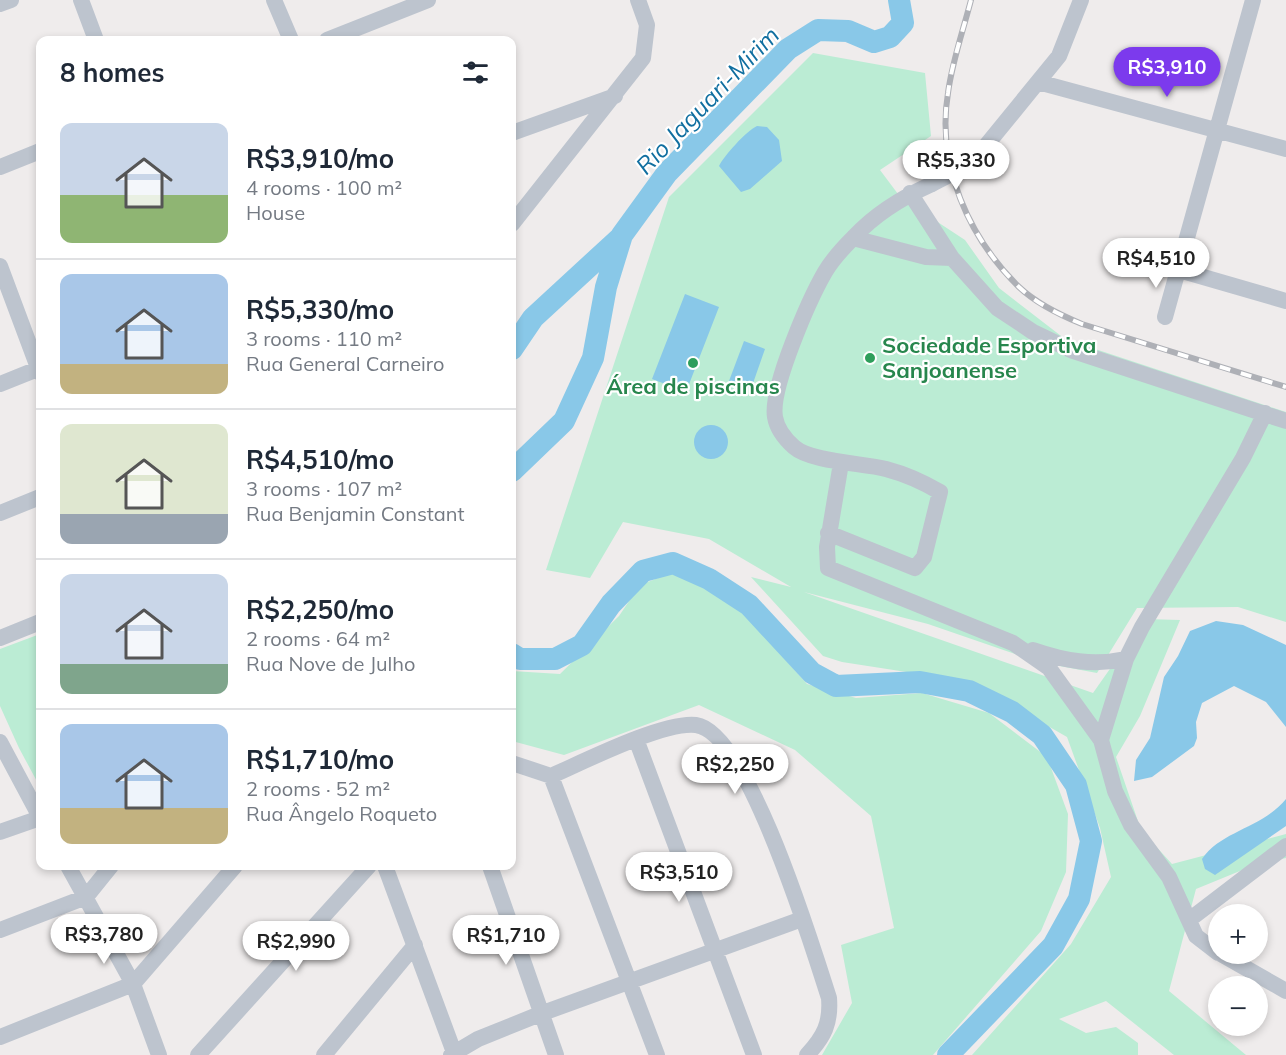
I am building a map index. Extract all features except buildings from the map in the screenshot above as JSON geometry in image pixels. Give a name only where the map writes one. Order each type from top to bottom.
[{"type":"street","points":[[0,4],[11,0]]},
{"type":"street","points":[[81,0],[94,36]]},
{"type":"street","points":[[274,0],[289,36]]},
{"type":"street","points":[[337,36],[428,0]]},
{"type":"street","points":[[516,220],[637,70],[647,46],[647,25],[638,0]]},
{"type":"street","points":[[828,533],[915,568],[924,557],[940,492],[927,484],[885,469],[842,463],[796,450],[782,436],[775,416],[778,387],[807,310],[826,270],[853,238],[874,218],[910,193],[963,168],[984,148],[1059,56],[1081,0]]},
{"type":"street","points":[[1166,317],[1253,0]]},
{"type":"street","points":[[1038,82],[1286,149]]},
{"type":"street","points":[[516,132],[616,96]]},
{"type":"street","points":[[0,167],[36,153]]},
{"type":"street","points":[[910,193],[952,258],[997,308],[1033,332],[1073,351],[1286,421]]},
{"type":"street","points":[[853,238],[926,257],[952,258]]},
{"type":"street","points":[[0,266],[36,360]]},
{"type":"street","points":[[1179,270],[1286,301]]},
{"type":"street","points":[[0,384],[36,371]]},
{"type":"street","points":[[1101,740],[1126,659],[1142,627],[1243,458],[1265,413]]},
{"type":"street","points":[[842,463],[828,533],[825,558],[828,568],[1013,643],[1061,660],[1090,664],[1126,659]]},
{"type":"street","points":[[0,513],[36,499]]},
{"type":"street","points":[[0,638],[36,624]]},
{"type":"street","points":[[1013,643],[1049,669],[1101,740],[1115,791],[1131,825],[1162,865],[1196,936],[1208,945]]},
{"type":"street","points":[[516,764],[551,776],[636,739],[686,725],[699,725],[711,733],[737,763],[759,801],[829,998],[830,1015],[827,1029],[807,1055]]},
{"type":"street","points":[[636,739],[754,1055]]},
{"type":"street","points":[[0,742],[36,810]]},
{"type":"street","points":[[551,776],[657,1055]]},
{"type":"street","points":[[0,832],[36,818]]},
{"type":"street","points":[[1189,920],[1286,846]]},
{"type":"street","points":[[70,870],[133,984],[159,1055]]},
{"type":"street","points":[[0,930],[86,897],[108,870]]},
{"type":"street","points":[[0,1036],[133,984],[232,870]]},
{"type":"street","points":[[198,1055],[365,870]]},
{"type":"street","points":[[387,870],[453,1054],[540,1014],[802,919]]},
{"type":"street","points":[[491,870],[556,1055]]},
{"type":"street","points":[[324,1055],[415,945]]},
{"type":"street","points":[[1238,964],[1286,991]]},
{"type":"green space","name":"Sociedade Esportiva Sanjoanense","points":[[813,53],[925,73],[931,136],[880,170],[901,198],[965,240],[999,288],[1065,339],[1286,412],[1286,622],[1238,607],[1137,608],[1097,673],[1038,662],[928,624],[804,592],[1093,693],[1145,619],[1180,620],[1140,716],[1116,757],[1141,830],[1172,864],[1286,834],[1286,858],[1257,864],[1196,889],[1169,991],[1208,1023],[1208,1036],[1223,1036],[1246,1055],[1174,1055],[1106,1001],[1059,1019],[1086,1033],[1116,1027],[1138,1043],[1138,1055],[972,1055],[1071,944],[1111,877],[1100,828],[1067,737],[971,682],[842,662],[823,656],[751,577],[791,587],[709,539],[623,522],[590,578],[546,570],[669,197]]},
{"type":"green space","points":[[676,571],[737,605],[807,684],[856,698],[922,693],[989,713],[1047,757],[1068,814],[1066,872],[1041,931],[933,1055],[822,1055],[852,1003],[841,945],[894,928],[871,816],[795,750],[699,705],[564,755],[516,742],[516,671],[560,674],[619,616],[640,585]]},
{"type":"green space","points":[[36,636],[36,780],[0,706],[0,649]]},
{"type":"water","points":[[757,126],[767,127],[779,140],[782,161],[750,189],[741,192],[719,166],[736,144]]},
{"type":"water","points":[[685,294],[719,307],[686,392],[652,379]]},
{"type":"water","points":[[744,341],[765,349],[751,389],[729,381]]},
{"type":"water","points":[[711,425],[723,430],[728,442],[723,454],[711,459],[699,454],[694,442],[699,430]]},
{"type":"water","points":[[1216,621],[1243,625],[1286,645],[1286,727],[1266,702],[1234,686],[1202,703],[1196,722],[1197,738],[1194,746],[1152,777],[1134,781],[1136,760],[1150,738],[1164,677],[1178,656],[1190,631]]},
{"type":"water","points":[[1286,799],[1286,826],[1215,875],[1205,869],[1202,859],[1210,849],[1265,817]]},
{"type":"waterway","name":"Rio Jaguari-Mirim","points":[[516,467],[564,421],[593,358],[606,287],[622,235],[667,173],[788,49],[818,30],[848,31],[874,42],[890,37],[903,23],[899,0]]},
{"type":"waterway","points":[[516,343],[533,318],[621,237]]},
{"type":"waterway","name":"Rio Jaguari-Mirim","points":[[516,656],[520,659],[555,659],[582,645],[611,604],[643,571],[673,563],[709,579],[749,605],[812,673],[836,686],[920,682],[969,691],[1012,712],[1042,735],[1076,785],[1091,841],[1079,899],[1053,946],[948,1055]]},
{"type":"railway","points":[[971,0],[948,93],[947,147],[960,199],[971,223],[1001,268],[1033,299],[1082,324],[1286,387]]},
{"type":"place","name":"Sociedade Esportiva Sanjoanense","points":[[870,358]]},
{"type":"place","name":"Área de piscinas","points":[[693,363]]}]
